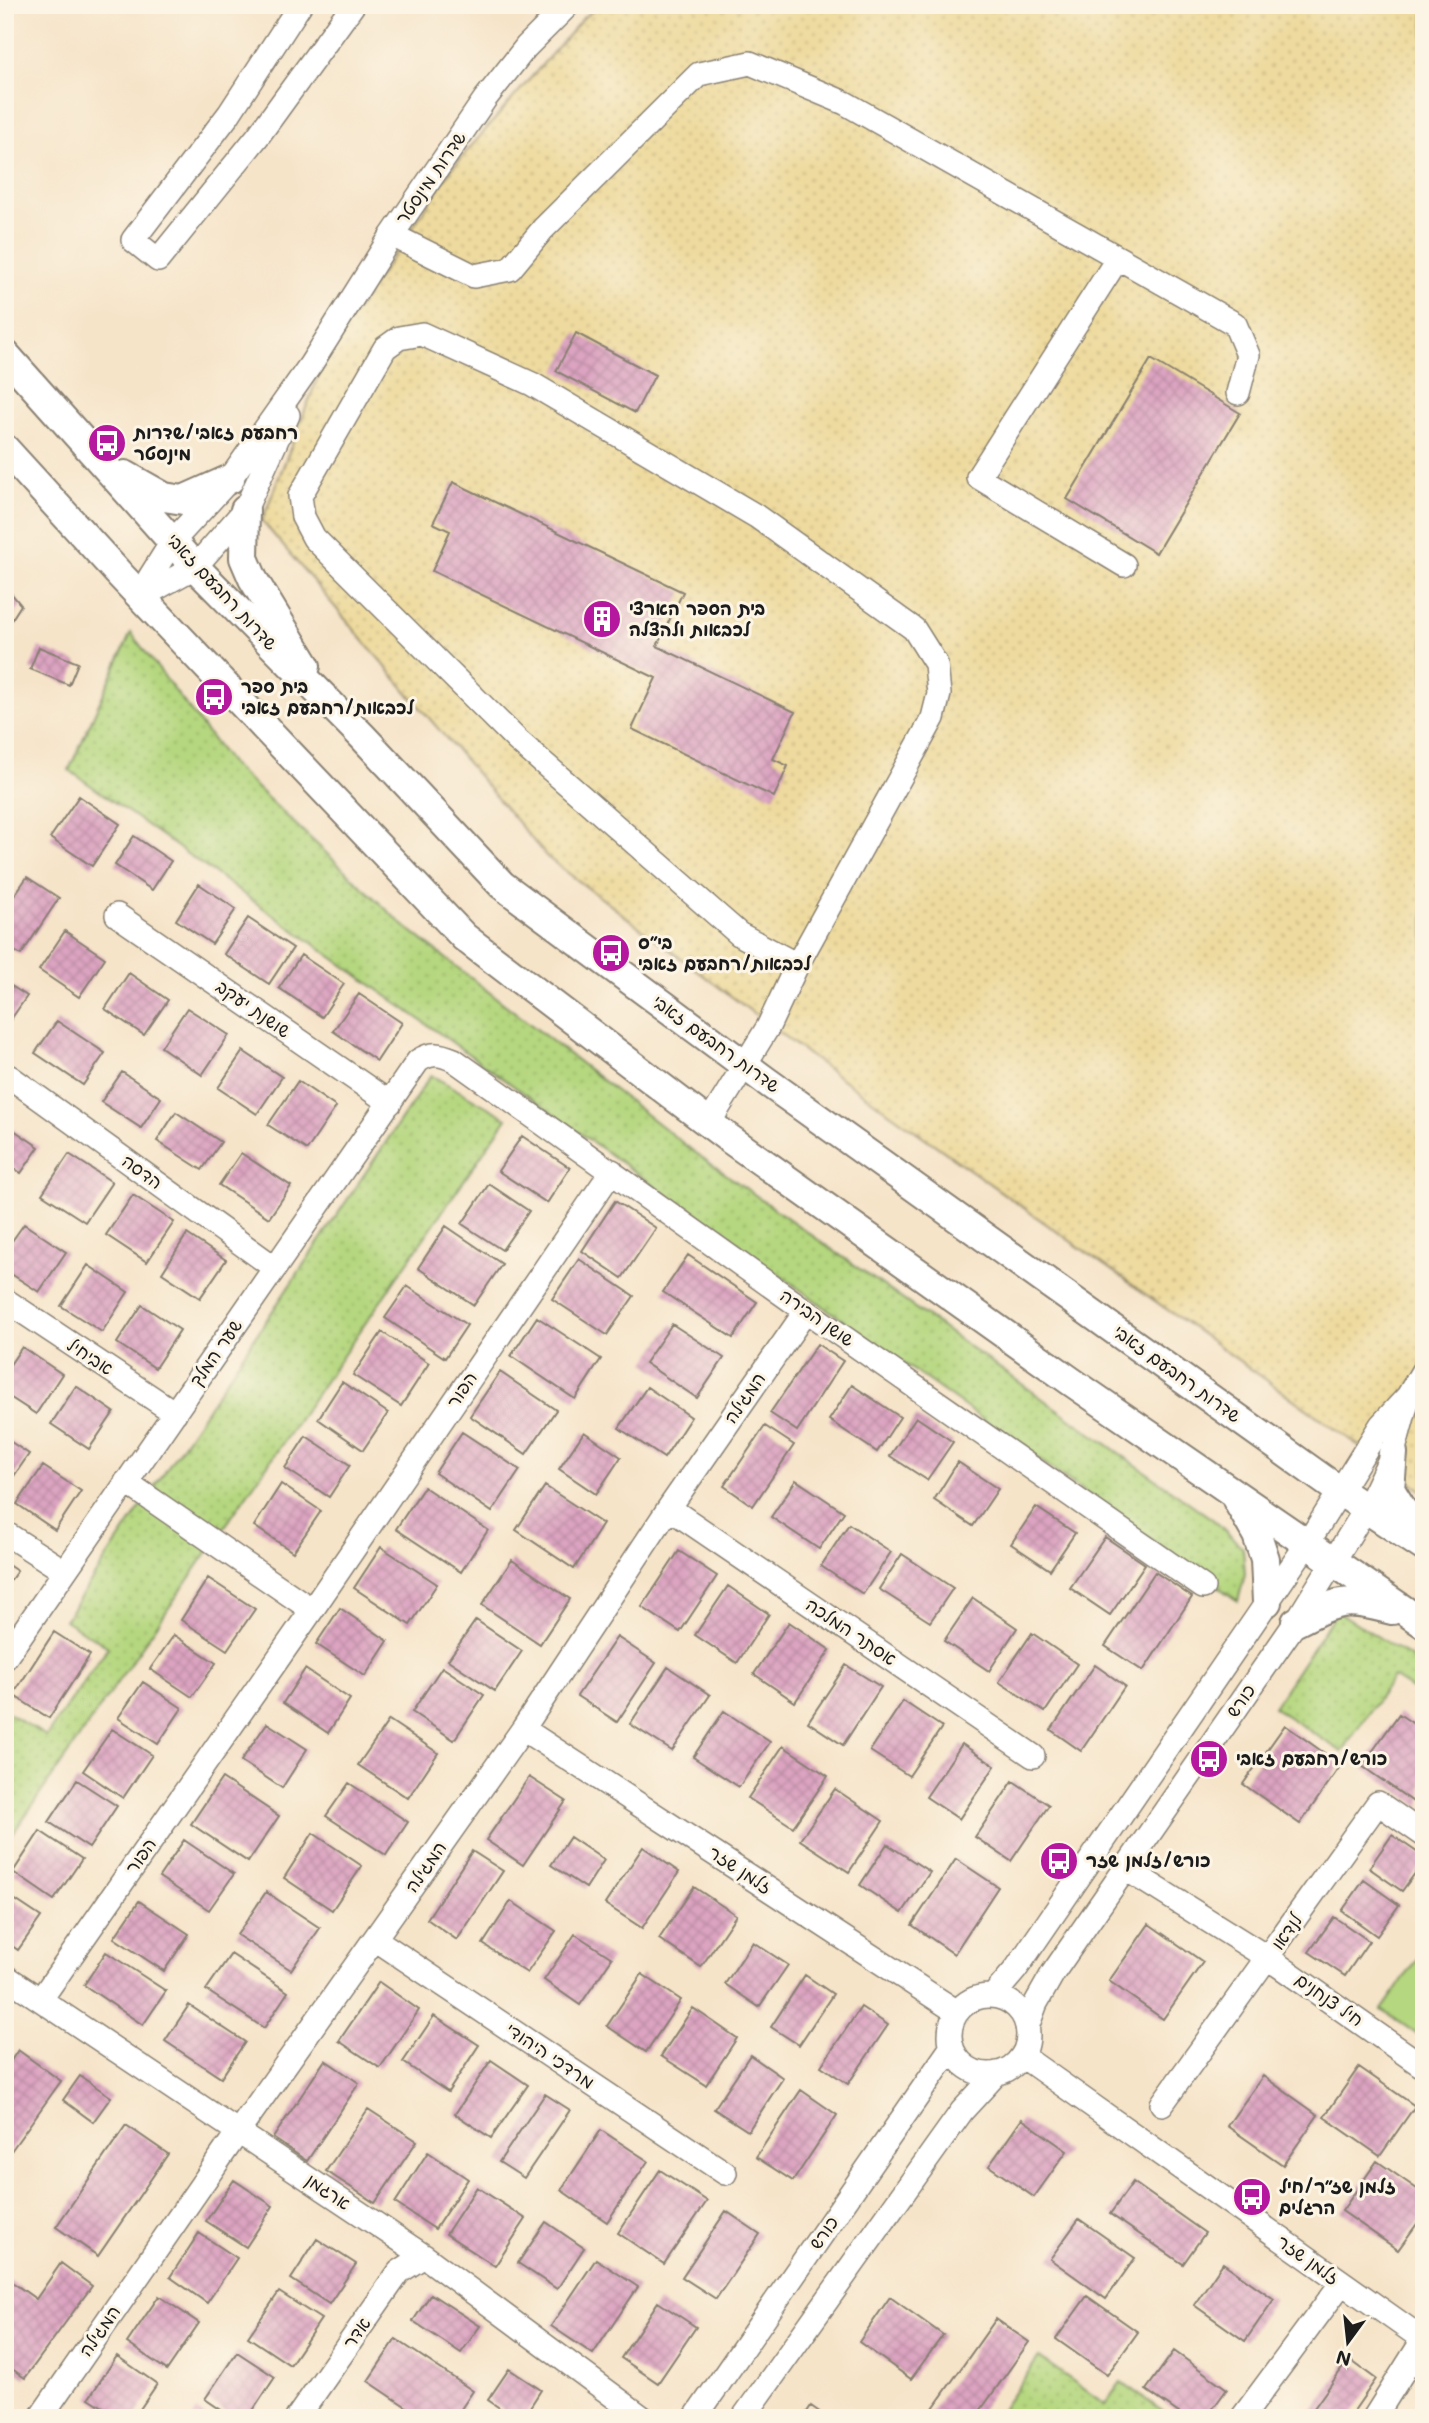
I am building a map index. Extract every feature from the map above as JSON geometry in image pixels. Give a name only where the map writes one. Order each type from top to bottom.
[{"type":"main road","name":"שדרות רחבעם זאבי","points":[[5,354],[195,567],[330,707],[362,736],[502,885],[744,1065],[1341,1492],[1424,1545]]},
{"type":"main road","points":[[5,449],[141,597],[464,937],[709,1123],[1061,1374],[1417,1619]]},
{"type":"main road","points":[[105,464],[164,497],[183,500],[230,479]]},
{"type":"main road","points":[[244,510],[244,558],[253,579],[330,707]]},
{"type":"main road","points":[[1393,1453],[1390,1489],[1424,1545]]},
{"type":"main road","points":[[1232,1492],[1257,1535],[1265,1559],[1266,1602]]},
{"type":"main road","points":[[1296,1622],[1333,1604],[1356,1600],[1417,1619]]},
{"type":"street","points":[[300,5],[229,114],[133,240],[158,260],[258,136],[353,5]]},
{"type":"street","name":"שדרות מינסטר","points":[[141,597],[150,576],[172,542],[230,479],[311,364],[392,235],[485,99],[526,47],[568,5]]},
{"type":"street","points":[[392,235],[474,276],[510,269],[543,229],[699,74],[750,63],[845,103],[1235,324],[1248,355],[1238,393]]},
{"type":"street","points":[[1118,258],[978,477],[1125,565]]},
{"type":"street","points":[[709,1123],[768,1027],[797,965],[933,718],[939,694],[936,664],[914,629],[756,516],[532,384],[422,334],[399,338],[386,348],[300,496],[303,517],[314,538],[517,740],[739,934],[797,965]]},
{"type":"street","name":"שדרות מינסטר","points":[[141,597],[195,567],[244,510],[311,364]]},
{"type":"street","name":"שושנת יעקב","points":[[117,915],[390,1103]]},
{"type":"street","name":"שער המלך","points":[[5,1658],[418,1061],[432,1054]]},
{"type":"street","name":"שושן הבירה","points":[[432,1054],[441,1054],[454,1060],[806,1311],[1203,1587]]},
{"type":"street","name":"הדסה","points":[[9,1077],[275,1268]]},
{"type":"street","name":"הפור","points":[[41,1999],[312,1610],[612,1171]]},
{"type":"street","name":"אביחיל","points":[[5,1300],[175,1413]]},
{"type":"street","name":"המגילה","points":[[40,2418],[523,1729],[669,1508],[806,1311]]},
{"type":"street","name":"כורש","points":[[993,1996],[1016,1969],[1307,1544],[1381,1425],[1408,1396],[1424,1368]]},
{"type":"street","name":"כורש","points":[[1027,2027],[1036,2003],[1054,1973],[1296,1622],[1367,1507],[1393,1453],[1408,1396]]},
{"type":"street","points":[[127,1482],[312,1610]]},
{"type":"street","name":"אסתר המלכה","points":[[669,1508],[1033,1756]]},
{"type":"street","points":[[5,1533],[64,1571]]},
{"type":"street","name":"זלמן שזר","points":[[523,1729],[957,2012]]},
{"type":"street","name":"לנדאו","points":[[1162,2104],[1378,1803],[1424,1835]]},
{"type":"street","name":"חיל צנחנים","points":[[1126,1869],[1268,1958],[1424,2067]]},
{"type":"street","name":"מרדכי היהודי","points":[[375,1939],[725,2173]]},
{"type":"street","name":"ארגמן","points":[[5,1976],[424,2256],[643,2418]]},
{"type":"street","points":[[743,2418],[962,2111],[997,2073],[1015,2064],[1022,2056],[1028,2037],[1027,2027],[1015,2006],[993,1996],[973,1999],[957,2012],[950,2029],[951,2048],[965,2066],[986,2074],[997,2073]]},
{"type":"street","name":"כורש","points":[[695,2418],[951,2048]]},
{"type":"street","name":"זלמן שזר","points":[[1022,2056],[1423,2340]]},
{"type":"street","name":"אדר","points":[[297,2418],[399,2272],[424,2256]]},
{"type":"street","points":[[1242,2418],[1341,2284]]},
{"type":"street","points":[[1374,2418],[1423,2340]]},
{"type":"green space","points":[[131,633],[231,764],[403,925],[693,1151],[1215,1521],[1243,1548],[1245,1574],[1238,1601],[69,770]]},
{"type":"green space","points":[[431,1075],[507,1118],[5,1845],[5,1711],[46,1736],[108,1647],[65,1620]]},
{"type":"green space","points":[[1337,1611],[1424,1666],[1424,1697],[1393,1677],[1342,1752],[1273,1707]]},
{"type":"green space","points":[[1424,1950],[1424,2039],[1382,2010]]},
{"type":"green space","points":[[1039,2357],[1105,2404],[1121,2382],[1172,2418],[996,2418]]},
{"type":"sand","points":[[601,5],[1424,5],[1424,1492],[814,1059],[547,857],[262,521],[327,354],[453,167],[584,17]]},
{"type":"building","points":[[576,333],[655,375],[635,413],[556,371]]},
{"type":"building","points":[[1151,359],[1240,413],[1156,553],[1067,499]]},
{"type":"building","name":"בית הספר הארצי לכבאות ולהצלה","points":[[453,482],[683,592],[657,646],[795,712],[773,759],[788,766],[774,797],[632,729],[656,678],[432,571],[450,531],[433,523]]},
{"type":"building","points":[[5,586],[21,605],[5,630]]},
{"type":"building","points":[[39,647],[78,663],[69,685],[30,669]]},
{"type":"building","points":[[79,796],[120,824],[92,866],[50,838]]},
{"type":"building","points":[[134,836],[171,861],[152,890],[115,865]]},
{"type":"building","points":[[27,877],[59,898],[21,955],[5,945],[5,909]]},
{"type":"building","points":[[199,884],[236,909],[212,944],[176,920]]},
{"type":"building","points":[[248,918],[293,948],[269,984],[224,954]]},
{"type":"building","points":[[65,931],[105,958],[79,997],[39,970]]},
{"type":"building","points":[[301,955],[344,984],[322,1017],[279,988]]},
{"type":"building","points":[[129,973],[168,1000],[144,1035],[105,1009]]},
{"type":"building","points":[[5,982],[27,996],[5,1028]]},
{"type":"building","points":[[359,994],[402,1023],[377,1061],[333,1031]]},
{"type":"building","points":[[187,1008],[229,1035],[202,1075],[161,1047]]},
{"type":"building","points":[[57,1021],[105,1053],[83,1085],[35,1053]]},
{"type":"building","points":[[243,1051],[282,1077],[257,1114],[218,1088]]},
{"type":"building","points":[[122,1072],[161,1098],[141,1128],[101,1102]]},
{"type":"building","points":[[298,1081],[336,1107],[307,1150],[268,1125]]},
{"type":"building","points":[[176,1112],[221,1142],[202,1170],[157,1141]]},
{"type":"building","points":[[5,1124],[39,1147],[21,1173],[5,1162]]},
{"type":"building","points":[[522,1136],[570,1168],[547,1203],[498,1171]]},
{"type":"building","points":[[241,1153],[291,1186],[269,1218],[219,1185]]},
{"type":"building","points":[[69,1154],[112,1182],[85,1222],[42,1194]]},
{"type":"building","points":[[489,1184],[529,1211],[502,1250],[462,1224]]},
{"type":"building","points":[[133,1195],[174,1222],[147,1262],[106,1235]]},
{"type":"building","points":[[615,1201],[656,1228],[622,1278],[582,1251]]},
{"type":"building","points":[[24,1224],[66,1252],[39,1292],[5,1270],[5,1251]]},
{"type":"building","points":[[446,1226],[502,1264],[474,1305],[418,1268]]},
{"type":"building","points":[[187,1234],[226,1260],[200,1298],[162,1273]]},
{"type":"building","points":[[688,1255],[757,1302],[733,1338],[663,1292]]},
{"type":"building","points":[[579,1259],[634,1296],[607,1335],[552,1299]]},
{"type":"building","points":[[88,1265],[128,1292],[102,1332],[61,1306]]},
{"type":"building","points":[[407,1286],[467,1325],[445,1358],[385,1318]]},
{"type":"building","points":[[142,1305],[180,1330],[155,1368],[117,1343]]},
{"type":"building","points":[[537,1317],[601,1359],[575,1399],[511,1356]]},
{"type":"building","points":[[672,1324],[724,1358],[697,1398],[645,1363]]},
{"type":"building","points":[[382,1332],[429,1363],[401,1406],[353,1375]]},
{"type":"building","points":[[817,1344],[843,1361],[797,1431],[770,1413]]},
{"type":"building","points":[[22,1347],[62,1374],[36,1414],[5,1394],[5,1372]]},
{"type":"building","points":[[500,1372],[556,1410],[526,1454],[470,1416]]},
{"type":"building","points":[[342,1382],[388,1413],[363,1450],[318,1419]]},
{"type":"building","points":[[852,1385],[900,1417],[877,1452],[829,1420]]},
{"type":"building","points":[[76,1386],[114,1412],[89,1449],[51,1424]]},
{"type":"building","points":[[647,1387],[691,1417],[664,1458],[619,1428]]},
{"type":"building","points":[[916,1417],[953,1442],[927,1480],[890,1456]]},
{"type":"building","points":[[765,1426],[794,1445],[753,1506],[724,1486]]},
{"type":"building","points":[[462,1432],[520,1470],[492,1512],[435,1473]]},
{"type":"building","points":[[584,1432],[621,1457],[596,1494],[559,1469]]},
{"type":"building","points":[[306,1436],[350,1465],[329,1497],[285,1468]]},
{"type":"building","points":[[5,1438],[29,1454],[5,1489]]},
{"type":"building","points":[[958,1462],[998,1489],[973,1526],[934,1500]]},
{"type":"building","points":[[43,1466],[81,1491],[55,1530],[17,1504]]},
{"type":"building","points":[[796,1480],[844,1512],[819,1549],[771,1517]]},
{"type":"building","points":[[281,1484],[321,1511],[293,1552],[254,1526]]},
{"type":"building","points":[[545,1486],[603,1524],[574,1569],[516,1530]]},
{"type":"building","points":[[424,1487],[488,1530],[461,1572],[396,1529]]},
{"type":"building","points":[[1036,1507],[1075,1533],[1050,1570],[1011,1544]]},
{"type":"building","points":[[849,1524],[891,1552],[863,1594],[821,1566]]},
{"type":"building","points":[[1105,1537],[1145,1564],[1110,1615],[1070,1588]]},
{"type":"building","points":[[381,1547],[437,1584],[410,1625],[354,1588]]},
{"type":"building","points":[[679,1551],[717,1576],[680,1632],[642,1607]]},
{"type":"building","points":[[902,1554],[953,1588],[930,1622],[879,1589]]},
{"type":"building","points":[[512,1560],[570,1599],[540,1644],[482,1605]]},
{"type":"building","points":[[5,1563],[17,1571],[5,1588]]},
{"type":"building","points":[[1155,1572],[1192,1597],[1143,1671],[1105,1646]]},
{"type":"building","points":[[208,1578],[255,1609],[227,1650],[181,1620]]},
{"type":"building","points":[[728,1586],[769,1614],[737,1663],[695,1635]]},
{"type":"building","points":[[973,1598],[1017,1628],[989,1671],[944,1641]]},
{"type":"building","points":[[340,1608],[388,1641],[365,1676],[316,1644]]},
{"type":"building","points":[[476,1620],[522,1651],[495,1691],[448,1660]]},
{"type":"building","points":[[789,1622],[830,1650],[795,1702],[754,1674]]},
{"type":"building","points":[[54,1632],[90,1655],[49,1718],[13,1695]]},
{"type":"building","points":[[1032,1633],[1077,1664],[1045,1712],[999,1682]]},
{"type":"building","points":[[174,1635],[216,1663],[192,1697],[150,1669]]},
{"type":"building","points":[[617,1637],[656,1663],[617,1722],[577,1696]]},
{"type":"building","points":[[846,1665],[881,1687],[843,1745],[808,1722]]},
{"type":"building","points":[[1095,1665],[1125,1686],[1081,1751],[1051,1730]]},
{"type":"building","points":[[442,1667],[484,1695],[454,1740],[412,1712]]},
{"type":"building","points":[[668,1667],[710,1695],[672,1751],[630,1724]]},
{"type":"building","points":[[305,1669],[350,1699],[328,1733],[283,1703]]},
{"type":"building","points":[[143,1682],[182,1708],[158,1744],[118,1718]]},
{"type":"building","points":[[903,1701],[942,1727],[909,1776],[870,1751]]},
{"type":"building","points":[[724,1711],[770,1742],[739,1787],[693,1757]]},
{"type":"building","points":[[1399,1714],[1424,1731],[1422,1808],[1362,1766]]},
{"type":"building","points":[[389,1720],[438,1753],[408,1798],[358,1765]]},
{"type":"building","points":[[267,1723],[307,1749],[282,1788],[241,1761]]},
{"type":"building","points":[[1285,1725],[1341,1765],[1300,1824],[1243,1784]]},
{"type":"building","points":[[112,1729],[152,1755],[123,1798],[83,1771]]},
{"type":"building","points":[[962,1744],[995,1766],[959,1819],[926,1797]]},
{"type":"building","points":[[783,1746],[828,1776],[793,1827],[748,1798]]},
{"type":"building","points":[[529,1777],[566,1801],[523,1865],[486,1840]]},
{"type":"building","points":[[222,1778],[279,1816],[248,1862],[191,1824]]},
{"type":"building","points":[[77,1780],[117,1806],[89,1848],[49,1822]]},
{"type":"building","points":[[1013,1781],[1049,1805],[1011,1861],[975,1837]]},
{"type":"building","points":[[349,1783],[408,1822],[386,1855],[326,1816]]},
{"type":"building","points":[[835,1789],[883,1821],[849,1872],[800,1840]]},
{"type":"building","points":[[40,1831],[82,1859],[54,1900],[13,1872]]},
{"type":"building","points":[[313,1833],[362,1866],[332,1910],[284,1878]]},
{"type":"building","points":[[1392,1835],[1424,1857],[1424,1861],[1402,1891],[1369,1868]]},
{"type":"building","points":[[570,1837],[604,1860],[586,1888],[551,1865]]},
{"type":"building","points":[[184,1840],[234,1874],[209,1910],[159,1877]]},
{"type":"building","points":[[887,1844],[930,1872],[902,1913],[860,1885]]},
{"type":"building","points":[[643,1847],[679,1872],[642,1928],[605,1904]]},
{"type":"building","points":[[472,1851],[503,1871],[457,1940],[427,1919]]},
{"type":"building","points":[[956,1859],[998,1887],[954,1954],[912,1925]]},
{"type":"building","points":[[1364,1880],[1399,1905],[1377,1936],[1342,1911]]},
{"type":"building","points":[[694,1887],[736,1915],[701,1967],[659,1939]]},
{"type":"building","points":[[266,1892],[320,1928],[291,1970],[237,1935]]},
{"type":"building","points":[[5,1893],[41,1917],[18,1950],[5,1941]]},
{"type":"building","points":[[139,1901],[189,1934],[164,1971],[114,1938]]},
{"type":"building","points":[[511,1901],[556,1931],[527,1973],[483,1944]]},
{"type":"building","points":[[1334,1917],[1369,1941],[1345,1976],[1309,1952]]},
{"type":"building","points":[[1149,1924],[1203,1962],[1163,2019],[1109,1981]]},
{"type":"building","points":[[575,1934],[612,1958],[580,2005],[544,1980]]},
{"type":"building","points":[[753,1942],[788,1965],[759,2007],[725,1984]]},
{"type":"building","points":[[106,1952],[166,1991],[143,2025],[84,1985]]},
{"type":"building","points":[[231,1954],[288,1992],[264,2028],[206,1990]]},
{"type":"building","points":[[642,1974],[681,2000],[646,2052],[607,2026]]},
{"type":"building","points":[[805,1975],[833,1994],[799,2045],[771,2027]]},
{"type":"building","points":[[379,1982],[419,2010],[380,2068],[339,2041]]},
{"type":"building","points":[[189,2005],[245,2042],[221,2078],[165,2041]]},
{"type":"building","points":[[861,2007],[888,2025],[848,2084],[821,2066]]},
{"type":"building","points":[[693,2008],[737,2038],[706,2085],[661,2056]]},
{"type":"building","points":[[434,2016],[479,2045],[448,2092],[403,2062]]},
{"type":"building","points":[[18,2050],[61,2081],[11,2151],[5,2147],[5,2063],[8,2065]]},
{"type":"building","points":[[750,2055],[783,2078],[748,2131],[714,2109]]},
{"type":"building","points":[[325,2060],[359,2083],[307,2161],[273,2138]]},
{"type":"building","points":[[491,2060],[528,2085],[491,2138],[455,2114]]},
{"type":"building","points":[[1359,2067],[1415,2106],[1380,2156],[1324,2117]]},
{"type":"building","points":[[80,2076],[111,2097],[93,2122],[63,2100]]},
{"type":"building","points":[[1263,2076],[1318,2115],[1283,2165],[1227,2126]]},
{"type":"building","points":[[801,2090],[837,2115],[793,2181],[756,2157]]},
{"type":"building","points":[[545,2094],[570,2110],[524,2178],[499,2162]]},
{"type":"building","points":[[368,2109],[417,2141],[375,2203],[326,2171]]},
{"type":"building","points":[[1022,2119],[1067,2151],[1034,2197],[989,2166]]},
{"type":"building","points":[[126,2125],[168,2154],[98,2256],[56,2227]]},
{"type":"building","points":[[601,2130],[648,2161],[607,2222],[561,2190]]},
{"type":"building","points":[[428,2152],[468,2179],[435,2229],[395,2203]]},
{"type":"building","points":[[1377,2161],[1424,2194],[1424,2214],[1398,2250],[1342,2211]]},
{"type":"building","points":[[660,2170],[707,2201],[664,2264],[618,2233]]},
{"type":"building","points":[[234,2180],[273,2206],[246,2247],[206,2221]]},
{"type":"building","points":[[1133,2182],[1205,2233],[1183,2264],[1110,2214]]},
{"type":"building","points":[[477,2187],[526,2219],[495,2266],[446,2234]]},
{"type":"building","points":[[726,2211],[760,2234],[716,2299],[682,2277]]},
{"type":"building","points":[[1079,2219],[1135,2258],[1106,2299],[1050,2259]]},
{"type":"building","points":[[546,2222],[584,2248],[557,2289],[518,2263]]},
{"type":"building","points":[[199,2233],[237,2258],[207,2303],[170,2277]]},
{"type":"building","points":[[317,2239],[356,2264],[329,2304],[291,2279]]},
{"type":"building","points":[[596,2259],[638,2287],[593,2354],[551,2326]]},
{"type":"building","points":[[61,2263],[92,2286],[25,2378],[5,2364],[5,2277],[36,2299]]},
{"type":"building","points":[[1223,2263],[1274,2299],[1245,2341],[1194,2305]]},
{"type":"building","points":[[279,2292],[321,2319],[290,2365],[248,2337]]},
{"type":"building","points":[[431,2294],[480,2326],[461,2353],[413,2321]]},
{"type":"building","points":[[159,2296],[199,2323],[167,2370],[127,2343]]},
{"type":"building","points":[[1087,2296],[1138,2332],[1107,2375],[1056,2339]]},
{"type":"building","points":[[890,2297],[943,2335],[911,2379],[859,2342]]},
{"type":"building","points":[[658,2302],[696,2327],[658,2383],[621,2358]]},
{"type":"building","points":[[996,2319],[1029,2342],[975,2418],[926,2418]]},
{"type":"building","points":[[396,2339],[473,2391],[455,2418],[423,2418],[368,2381]]},
{"type":"building","points":[[1174,2351],[1227,2389],[1206,2418],[1186,2418],[1146,2390]]},
{"type":"building","points":[[237,2352],[275,2377],[248,2418],[233,2418],[205,2399]]},
{"type":"building","points":[[117,2356],[157,2384],[134,2418],[120,2418],[89,2398]]},
{"type":"building","points":[[1349,2359],[1376,2379],[1349,2418],[1307,2418]]},
{"type":"building","points":[[509,2369],[541,2390],[523,2418],[514,2418],[488,2400]]},
{"type":"building","points":[[811,2406],[828,2418],[803,2418]]},
{"type":"building","points":[[197,2411],[207,2418],[192,2418]]},
{"type":"place","name":"רחבעם זאבי/שדרות מינסטר","points":[[107,443]]},
{"type":"place","name":"בית הספר הארצי לכבאות ולהצלה","points":[[602,619]]},
{"type":"place","name":"בית ספר לכבאות/רחבעם זאבי","points":[[214,697]]},
{"type":"place","name":"בי״ס לכבאות/רחבעם זאבי","points":[[611,953]]},
{"type":"place","name":"כורש/רחבעם זאבי","points":[[1209,1759]]},
{"type":"place","name":"כורש/זלמן שזר","points":[[1059,1861]]},
{"type":"place","name":"זלמן שז״ר/חיל הרגלים","points":[[1252,2197]]}]
